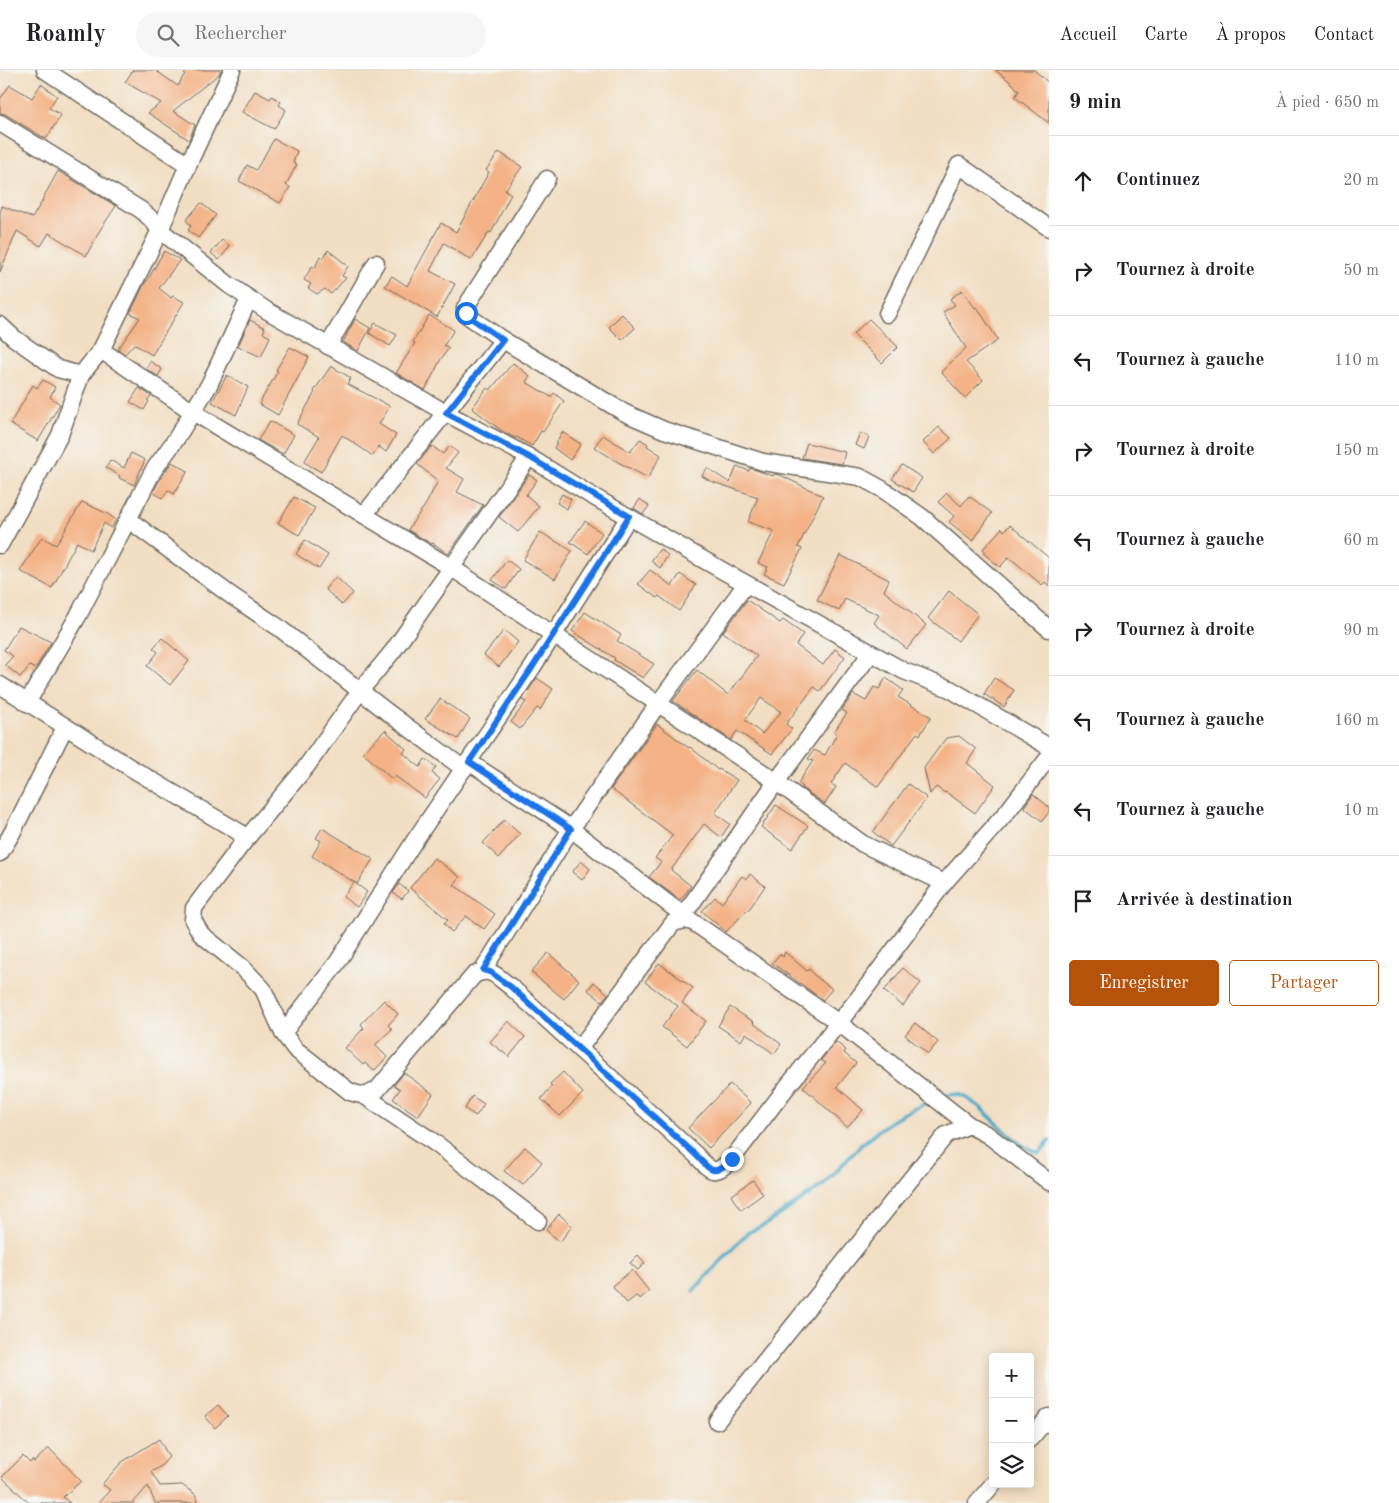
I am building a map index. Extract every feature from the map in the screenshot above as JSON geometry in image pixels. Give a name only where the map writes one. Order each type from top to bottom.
[{"type":"street","points":[[45,70],[188,165]]},
{"type":"street","points":[[0,545],[60,435],[81,375],[102,350],[160,230],[232,70]]},
{"type":"street","points":[[0,123],[141,210],[160,230],[229,285],[266,310],[446,413],[529,457],[746,584],[904,672],[950,689],[1049,747]]},
{"type":"street","points":[[887,314],[959,165],[1049,228]]},
{"type":"street","points":[[547,179],[465,308],[468,316],[503,340],[625,413],[664,430],[763,462],[860,477],[882,489],[922,517],[1049,629]]},
{"type":"street","points":[[328,346],[376,262]]},
{"type":"street","points":[[27,703],[78,616],[153,471],[176,439],[209,386],[249,299]]},
{"type":"street","points":[[0,325],[14,338],[58,369],[81,375]]},
{"type":"street","points":[[364,515],[503,340]]},
{"type":"street","points":[[102,350],[193,412],[452,568],[776,782],[863,844],[944,884]]},
{"type":"street","points":[[529,457],[393,651],[360,691],[306,767],[242,844],[194,908],[193,920],[201,934],[244,968],[263,989],[283,1033],[294,1049],[350,1092],[365,1096],[435,1143],[538,1221]]},
{"type":"street","points":[[283,1033],[337,963],[415,840],[532,668],[629,516]]},
{"type":"street","points":[[129,520],[229,594],[278,627],[360,691],[466,765],[571,829],[688,919],[839,1022],[969,1126],[988,1136],[1049,1182]]},
{"type":"street","points":[[365,1096],[377,1090],[474,975],[483,970],[571,829],[658,704],[746,584]]},
{"type":"street","points":[[579,1049],[673,923],[688,919],[776,782],[870,653]]},
{"type":"street","points":[[0,685],[64,727],[239,832],[243,838],[242,844]]},
{"type":"street","points":[[0,852],[12,833],[64,727]]},
{"type":"street","points":[[483,970],[490,972],[511,987],[696,1155],[709,1170],[716,1171],[722,1169],[732,1159],[839,1022],[944,884],[1007,812],[1049,757]]},
{"type":"street","points":[[717,1421],[946,1135],[969,1126]]},
{"type":"street","points":[[1034,1434],[1049,1416]]},
{"type":"street","points":[[977,1503],[990,1488]]},
{"type":"building","points":[[133,70],[155,70],[178,86],[187,70],[221,70],[219,74],[173,111],[195,125],[189,140],[148,113],[161,103],[125,82]]},
{"type":"building","points":[[995,70],[1034,70],[1049,83],[1049,123],[1015,97],[1019,91]]},
{"type":"building","points":[[41,84],[57,96],[49,108],[61,115],[46,139],[5,114],[0,113],[0,99],[10,85],[32,98]]},
{"type":"building","points":[[255,91],[270,99],[272,96],[281,102],[279,105],[286,110],[274,129],[242,112]]},
{"type":"building","points":[[274,139],[297,151],[293,163],[297,164],[286,185],[290,187],[280,203],[239,181],[247,165],[256,170]]},
{"type":"building","points":[[499,152],[522,167],[505,190],[511,194],[491,233],[489,232],[471,260],[444,243],[430,271],[455,284],[437,317],[385,286],[392,276],[407,286],[441,223],[456,232],[489,172],[486,170]]},
{"type":"building","points":[[58,171],[116,206],[86,256],[49,233],[41,246],[17,231],[0,272],[0,213],[2,206],[32,218]]},
{"type":"building","points":[[201,203],[216,215],[198,238],[188,230],[191,226],[186,220]]},
{"type":"building","points":[[222,240],[230,246],[219,260],[211,253]]},
{"type":"building","points":[[328,250],[348,266],[342,276],[346,278],[331,294],[325,289],[317,294],[308,288],[311,284],[304,280],[312,266],[315,268],[320,256],[323,259]]},
{"type":"building","points":[[164,251],[180,260],[159,288],[171,298],[173,296],[184,302],[152,355],[134,344],[125,354],[118,349],[140,318],[130,313]]},
{"type":"building","points":[[962,290],[975,308],[977,307],[998,340],[966,362],[983,380],[965,398],[941,372],[966,348],[943,312],[955,305],[950,299]]},
{"type":"building","points":[[622,314],[635,328],[622,340],[609,327]]},
{"type":"building","points":[[429,315],[454,330],[444,345],[449,348],[425,390],[396,373],[415,343],[413,342]]},
{"type":"building","points":[[355,319],[370,328],[358,351],[343,342]]},
{"type":"building","points":[[869,319],[898,347],[882,363],[853,334]]},
{"type":"building","points":[[250,320],[265,328],[263,333],[270,337],[261,357],[238,346]]},
{"type":"building","points":[[375,323],[397,335],[390,346],[369,333]]},
{"type":"building","points":[[290,347],[309,357],[278,415],[259,404]]},
{"type":"building","points":[[150,361],[162,369],[158,376],[146,369]]},
{"type":"building","points":[[513,363],[530,376],[526,382],[551,397],[554,393],[564,401],[532,446],[502,431],[472,408],[487,388],[490,390]]},
{"type":"building","points":[[331,366],[351,378],[347,384],[390,406],[379,424],[396,435],[386,452],[378,446],[373,456],[342,435],[321,472],[304,462],[319,437],[297,424],[314,391]]},
{"type":"building","points":[[227,375],[248,387],[236,415],[212,402]]},
{"type":"building","points":[[43,380],[55,387],[50,397],[60,404],[38,441],[10,424],[33,385],[37,388]]},
{"type":"building","points":[[139,388],[151,396],[147,400],[149,401],[144,410],[130,402]]},
{"type":"building","points":[[270,421],[294,435],[283,454],[258,440]]},
{"type":"building","points":[[939,427],[951,438],[934,454],[923,442]]},
{"type":"building","points":[[562,432],[581,444],[570,460],[554,448]]},
{"type":"building","points":[[860,433],[869,437],[864,449],[855,445]]},
{"type":"building","points":[[603,435],[630,452],[640,439],[661,455],[648,478],[594,447]]},
{"type":"building","points":[[807,443],[845,452],[842,464],[802,458]]},
{"type":"building","points":[[432,446],[443,454],[450,446],[458,453],[446,468],[464,479],[457,492],[483,505],[448,554],[433,543],[408,530],[426,504],[438,481],[417,464]]},
{"type":"building","points":[[131,453],[145,460],[134,485],[119,478],[120,476],[106,468],[110,460],[124,468]]},
{"type":"building","points":[[172,462],[188,471],[174,494],[168,490],[162,498],[153,492]]},
{"type":"building","points":[[902,465],[922,478],[913,492],[892,479]]},
{"type":"building","points":[[737,466],[749,471],[750,468],[773,476],[774,474],[780,475],[823,496],[798,547],[802,549],[784,583],[764,574],[768,567],[758,563],[774,531],[748,522],[758,497],[710,481],[702,476],[707,468],[730,483]]},
{"type":"building","points":[[529,475],[537,480],[526,495],[539,506],[518,532],[499,517]]},
{"type":"building","points":[[947,493],[961,506],[969,496],[992,513],[973,541],[949,522],[954,516],[938,502]]},
{"type":"building","points":[[562,494],[571,499],[567,509],[557,503]]},
{"type":"building","points":[[294,497],[315,508],[299,535],[278,523]]},
{"type":"building","points":[[640,499],[649,506],[643,514],[634,508]]},
{"type":"building","points":[[82,502],[108,514],[116,520],[111,528],[104,523],[91,550],[77,542],[52,588],[20,571],[42,537],[56,545]]},
{"type":"building","points":[[585,521],[602,533],[588,554],[570,542]]},
{"type":"building","points":[[1010,525],[1049,558],[1049,586],[1045,582],[1042,585],[1009,557],[1000,567],[983,553],[985,551],[983,549],[1002,528],[1004,531]]},
{"type":"building","points":[[540,532],[572,551],[555,579],[523,560]]},
{"type":"building","points":[[305,540],[328,555],[319,569],[296,554]]},
{"type":"building","points":[[660,549],[668,555],[660,568],[651,561]]},
{"type":"building","points":[[840,555],[889,580],[884,591],[926,625],[907,649],[874,623],[879,615],[845,599],[839,611],[817,600]]},
{"type":"building","points":[[507,560],[519,569],[506,589],[492,580]]},
{"type":"building","points":[[650,570],[672,586],[680,574],[696,585],[679,611],[659,596],[657,598],[638,584]]},
{"type":"building","points":[[336,577],[353,593],[342,605],[325,589]]},
{"type":"building","points":[[949,591],[978,614],[958,641],[928,618]]},
{"type":"building","points":[[747,600],[780,623],[783,620],[803,634],[796,645],[823,665],[835,649],[845,657],[820,691],[814,687],[786,724],[792,729],[772,754],[737,731],[731,740],[673,701],[697,670],[728,695],[757,656],[723,632]],"holes":[[[761,698],[781,712],[762,734],[745,720]]]},
{"type":"building","points":[[585,612],[621,635],[617,641],[654,664],[643,678],[572,631]]},
{"type":"building","points":[[19,626],[51,642],[35,669],[30,666],[20,677],[5,665],[13,656],[4,650]]},
{"type":"building","points":[[504,630],[518,642],[499,667],[484,655]]},
{"type":"building","points":[[162,638],[189,661],[170,685],[147,666],[158,652],[153,648]]},
{"type":"building","points":[[537,678],[553,689],[540,710],[537,708],[520,729],[511,722],[526,702],[522,700]]},
{"type":"building","points":[[886,678],[903,690],[898,697],[931,717],[920,735],[917,733],[878,787],[845,763],[831,784],[836,787],[825,804],[798,783],[813,761],[808,759],[814,750],[825,755],[837,734],[834,732],[847,713],[842,710],[853,694],[866,701],[874,687],[879,689]]},
{"type":"building","points":[[994,678],[1014,690],[1004,707],[984,694]]},
{"type":"building","points":[[440,699],[470,719],[458,739],[425,719]]},
{"type":"building","points":[[657,724],[690,747],[718,770],[737,780],[715,813],[730,824],[721,837],[704,824],[671,870],[691,886],[680,900],[649,877],[661,862],[655,858],[673,835],[611,789]]},
{"type":"building","points":[[385,730],[406,749],[403,753],[420,767],[425,759],[436,767],[432,773],[440,779],[425,798],[395,776],[392,779],[363,753]]},
{"type":"building","points":[[959,736],[976,749],[967,763],[995,785],[975,813],[936,787],[930,794],[924,768],[946,738]]},
{"type":"building","points":[[908,784],[927,798],[891,846],[873,832]]},
{"type":"building","points":[[1033,794],[1049,807],[1049,812],[1042,821],[1024,807]]},
{"type":"building","points":[[776,805],[808,826],[792,849],[761,827]]},
{"type":"building","points":[[504,820],[520,834],[499,858],[483,843]]},
{"type":"building","points":[[322,828],[373,859],[357,884],[312,856],[321,841],[316,838]]},
{"type":"building","points":[[434,858],[460,877],[454,885],[495,914],[484,929],[466,916],[452,932],[444,924],[448,920],[410,888]]},
{"type":"building","points":[[581,861],[590,869],[582,880],[572,872]]},
{"type":"building","points":[[750,874],[765,886],[748,911],[726,932],[702,911],[715,897],[722,903],[742,876],[747,879]]},
{"type":"building","points":[[354,882],[367,892],[357,907],[343,897]]},
{"type":"building","points":[[399,884],[408,891],[402,899],[393,893]]},
{"type":"building","points":[[785,952],[832,989],[823,1000],[772,963],[780,954],[783,957]]},
{"type":"building","points":[[548,953],[579,980],[564,999],[531,972]]},
{"type":"building","points":[[659,963],[693,988],[682,1003],[706,1021],[687,1046],[662,1027],[678,1006],[645,982]]},
{"type":"building","points":[[903,968],[921,983],[903,1006],[884,991]]},
{"type":"building","points":[[594,982],[608,994],[602,1001],[588,990]]},
{"type":"building","points":[[384,1000],[398,1014],[388,1025],[392,1029],[375,1045],[387,1057],[374,1071],[365,1063],[363,1065],[345,1048],[364,1028],[361,1024]]},
{"type":"building","points":[[730,1007],[754,1022],[781,1044],[774,1054],[746,1033],[741,1041],[718,1026]]},
{"type":"building","points":[[508,1021],[525,1037],[509,1057],[490,1042]]},
{"type":"building","points":[[915,1023],[938,1042],[928,1054],[905,1035]]},
{"type":"building","points":[[836,1042],[846,1050],[844,1053],[856,1063],[837,1087],[863,1110],[847,1127],[803,1087],[826,1063],[821,1060]]},
{"type":"building","points":[[563,1072],[583,1093],[560,1116],[541,1099],[552,1086],[550,1084]]},
{"type":"building","points":[[404,1073],[433,1094],[418,1116],[393,1099],[400,1089],[394,1085]]},
{"type":"building","points":[[730,1084],[751,1103],[709,1148],[688,1128]]},
{"type":"building","points":[[472,1096],[484,1104],[476,1116],[465,1109]]},
{"type":"building","points":[[525,1147],[542,1162],[523,1185],[504,1171]]},
{"type":"building","points":[[753,1180],[763,1194],[741,1210],[731,1196]]},
{"type":"building","points":[[559,1214],[572,1226],[560,1242],[546,1230]]},
{"type":"building","points":[[638,1255],[645,1263],[638,1270],[630,1263]]},
{"type":"building","points":[[632,1270],[649,1291],[640,1299],[636,1296],[627,1303],[612,1286]]},
{"type":"building","points":[[218,1405],[228,1416],[215,1428],[205,1416]]},
{"type":"building","points":[[159,1439],[169,1457],[161,1466],[151,1472],[160,1486],[182,1485],[195,1494],[199,1503],[155,1503],[148,1486],[133,1503],[98,1503],[110,1490],[102,1484],[122,1462]]},
{"type":"building","points":[[49,1448],[81,1481],[63,1497],[70,1503],[29,1503],[2,1477],[23,1456],[30,1463],[32,1460],[34,1462]]},
{"type":"waterway","points":[[940,1097],[955,1094],[966,1098],[977,1105],[1014,1139],[1031,1150],[1039,1153],[1049,1141]]},
{"type":"waterway","points":[[693,1291],[747,1233],[765,1225],[823,1185],[862,1144],[884,1126],[903,1114],[931,1101]]},
{"type":"route","points":[[466,313],[503,340],[446,413],[529,457],[587,493],[629,516],[532,668],[469,762],[571,829],[483,970],[490,972],[511,987],[696,1155],[709,1170],[716,1171],[722,1169],[732,1159]]}]
